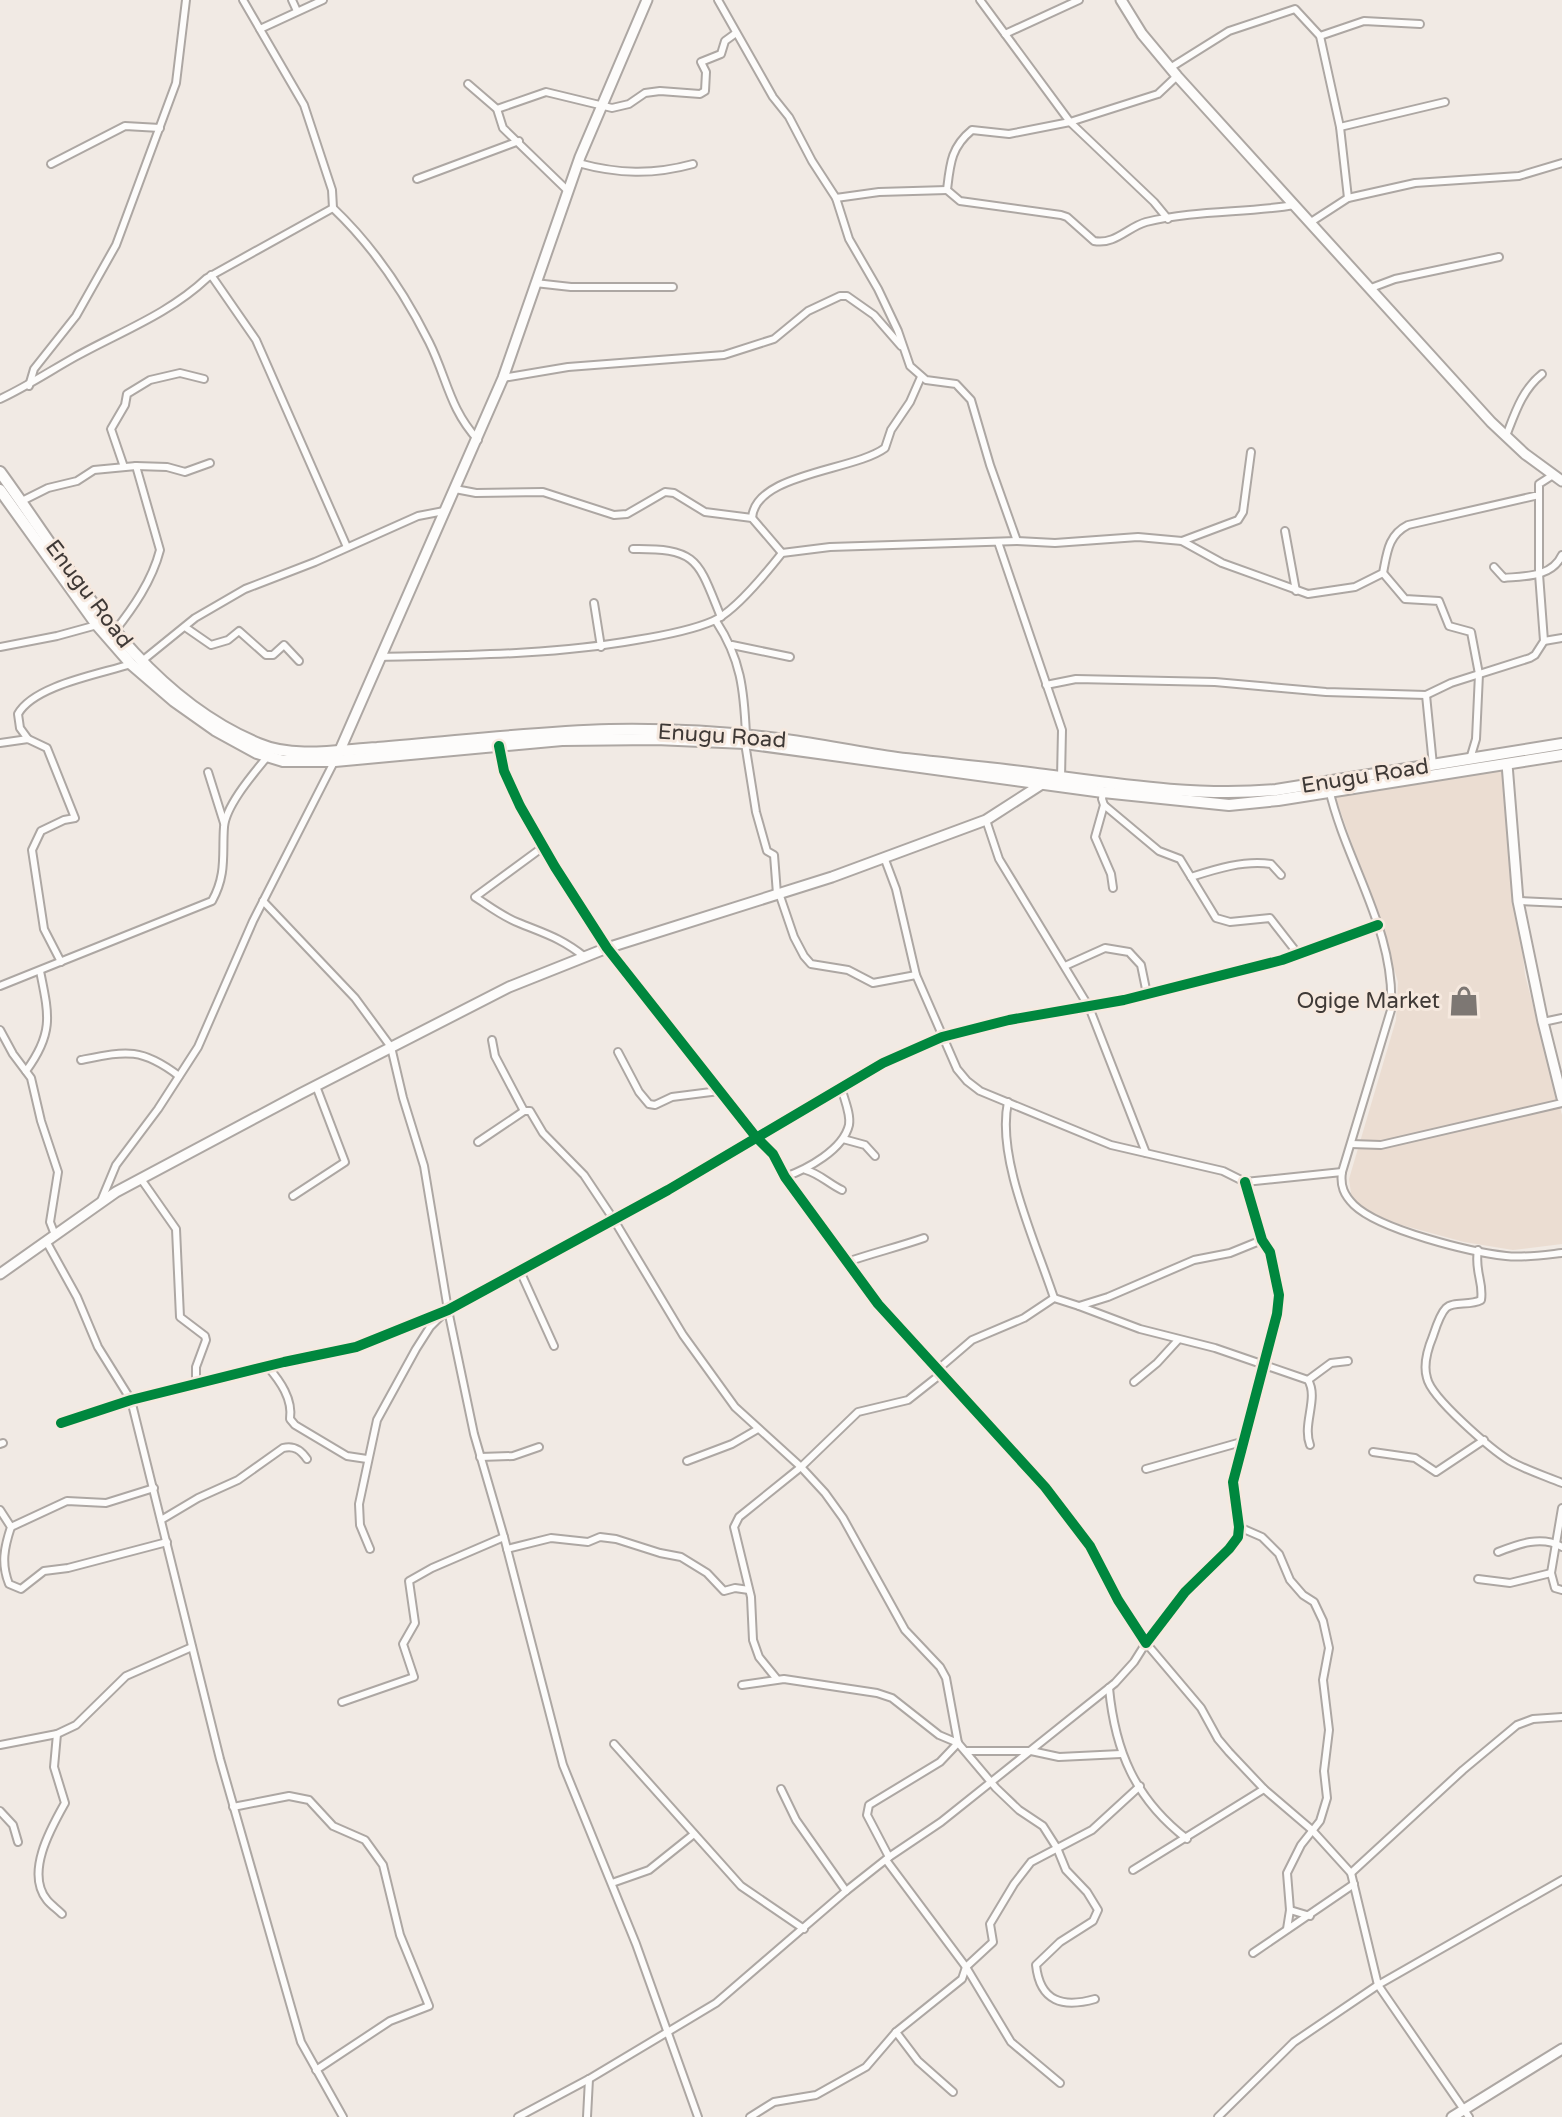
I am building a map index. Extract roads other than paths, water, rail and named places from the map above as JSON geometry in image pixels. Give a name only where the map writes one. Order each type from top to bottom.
[{"type":"main road","name":"Enugu Road","points":[[0,472],[136,663],[195,707],[250,741],[283,752],[338,756],[609,730],[746,739],[1046,780],[1061,778],[1229,794],[1329,787],[1433,765],[1562,744]]},
{"type":"main road","points":[[0,490],[97,625],[191,714],[235,743],[267,757],[283,761],[608,738],[746,739]]},
{"type":"main road","points":[[1046,780],[1103,792],[1229,805],[1329,787],[1562,755]]},
{"type":"street","points":[[29,386],[29,376],[76,316],[116,245],[176,83],[186,0]]},
{"type":"street","points":[[243,0],[304,105],[332,190],[333,208],[360,233],[391,276],[430,343],[456,413],[478,440]]},
{"type":"street","points":[[292,0],[297,11]]},
{"type":"street","points":[[260,29],[323,0]]},
{"type":"street","points":[[99,1204],[116,1165],[179,1076],[210,1022],[263,901],[338,756],[478,440],[503,378],[578,163],[647,0]]},
{"type":"street","points":[[718,0],[773,97],[789,117],[836,198],[849,239],[886,307],[910,366],[921,377],[956,384],[967,393],[1017,541]]},
{"type":"street","points":[[980,0],[1070,122],[1168,219]]},
{"type":"street","points":[[1005,34],[1079,0]]},
{"type":"street","points":[[1121,0],[1142,34],[1174,72],[1506,436],[1557,473],[1562,481]]},
{"type":"street","points":[[1293,0],[1295,9],[1320,36],[1340,127],[1348,198]]},
{"type":"street","points":[[947,190],[953,151],[972,130],[1009,134],[1070,122],[1158,94],[1174,72],[1229,31],[1295,9]]},
{"type":"street","points":[[1320,36],[1364,21],[1420,24]]},
{"type":"street","points":[[497,109],[546,92],[602,106],[619,107],[629,104],[638,96],[660,91],[703,93],[706,72],[701,62],[721,54],[725,41],[736,33]]},
{"type":"street","points":[[468,84],[497,109],[503,128],[568,191]]},
{"type":"street","points":[[1340,127],[1445,102]]},
{"type":"street","points":[[51,164],[125,126],[160,128]]},
{"type":"street","points":[[417,179],[519,141]]},
{"type":"street","points":[[578,163],[601,169],[644,173],[693,164]]},
{"type":"street","points":[[1311,222],[1348,198],[1415,183],[1519,176],[1562,163]]},
{"type":"street","points":[[836,198],[879,192],[947,190],[960,201],[1067,217],[1100,243],[1148,222],[1218,211],[1254,212],[1295,205]]},
{"type":"street","points":[[0,399],[144,323],[193,291],[211,275],[333,208]]},
{"type":"street","points":[[1371,288],[1395,279],[1499,257]]},
{"type":"street","points":[[211,275],[256,340],[347,547]]},
{"type":"street","points":[[535,283],[571,287],[673,287]]},
{"type":"street","points":[[503,378],[568,367],[724,355],[774,339],[808,311],[840,296],[847,296],[874,315],[903,349]]},
{"type":"street","points":[[874,315],[883,313],[886,307]]},
{"type":"street","points":[[885,326],[895,326]]},
{"type":"street","points":[[124,467],[111,429],[127,394],[150,380],[180,373],[204,379]]},
{"type":"street","points":[[1506,436],[1531,382],[1542,374]]},
{"type":"street","points":[[752,518],[755,503],[771,490],[806,475],[868,458],[885,448],[891,430],[910,402],[921,377]]},
{"type":"street","points":[[1182,541],[1238,520],[1243,512],[1251,452]]},
{"type":"street","points":[[22,501],[48,488],[77,481],[94,470],[136,466],[167,467],[185,472],[210,463]]},
{"type":"street","points":[[114,632],[132,610],[160,550],[136,466]]},
{"type":"street","points":[[1046,685],[1076,679],[1215,682],[1326,692],[1426,695],[1530,658],[1544,641],[1539,574],[1539,484],[1557,473]]},
{"type":"street","points":[[455,489],[476,493],[543,492],[614,515],[627,514],[665,492],[674,493],[705,512],[752,518],[782,553]]},
{"type":"street","points":[[1383,573],[1389,542],[1399,529],[1539,495]]},
{"type":"street","points":[[61,962],[44,929],[32,850],[41,831],[75,818],[47,748],[28,739],[20,728],[18,714],[28,703],[46,692],[75,680],[136,663],[245,589],[418,516],[444,511]]},
{"type":"street","points":[[1285,531],[1296,591]]},
{"type":"street","points":[[381,657],[488,655],[601,647],[659,636],[718,619],[761,581],[782,553],[830,547],[1017,541],[1055,543],[1138,537],[1182,541],[1222,563],[1308,594],[1355,587],[1383,573]]},
{"type":"street","points":[[998,542],[1062,730],[1061,778]]},
{"type":"street","points":[[633,549],[666,548],[692,559],[701,570],[718,619],[732,645],[744,693],[746,739],[756,812],[767,851],[774,855],[778,894],[794,937],[811,964],[848,970],[873,983],[916,975]]},
{"type":"street","points":[[1494,567],[1504,578],[1539,574],[1554,568],[1562,555]]},
{"type":"street","points":[[1383,573],[1405,599],[1439,601],[1449,626],[1471,632],[1479,674],[1476,739],[1470,759]]},
{"type":"street","points":[[594,603],[601,647]]},
{"type":"street","points":[[0,647],[97,625]]},
{"type":"street","points":[[185,627],[211,645],[228,640],[239,631],[266,655],[273,655],[284,645],[299,661]]},
{"type":"street","points":[[1544,641],[1562,638]]},
{"type":"street","points":[[732,645],[790,657]]},
{"type":"street","points":[[1426,695],[1433,765]]},
{"type":"street","points":[[0,743],[28,739]]},
{"type":"street","points":[[499,746],[504,771],[543,847],[607,948],[756,1137],[773,1154],[785,1177],[878,1304],[1045,1487],[1090,1546],[1118,1600],[1146,1643],[1201,1708],[1218,1739],[1264,1789],[1312,1830],[1351,1873],[1378,1985],[1467,2113]]},
{"type":"street","points":[[224,823],[244,784],[267,757]]},
{"type":"street","points":[[1351,1144],[1381,1145],[1562,1100],[1518,901],[1507,764]]},
{"type":"street","points":[[0,986],[212,901],[225,857],[224,823],[208,772]]},
{"type":"street","points":[[0,1274],[99,1204],[141,1179],[509,987],[607,948],[778,894],[986,820],[1046,780]]},
{"type":"street","points":[[1329,787],[1345,841],[1378,925],[1393,984],[1391,1010],[1342,1172],[1341,1182],[1348,1198],[1357,1208],[1370,1215],[1437,1241],[1508,1257],[1562,1253]]},
{"type":"street","points":[[1103,792],[1104,805],[1159,851],[1180,859],[1216,918],[1230,922],[1270,918],[1298,954]]},
{"type":"street","points":[[1104,805],[1095,837],[1111,874],[1113,888]]},
{"type":"street","points":[[986,820],[999,859],[1089,1007],[1146,1153]]},
{"type":"street","points":[[543,847],[475,897],[518,923],[542,930],[570,945],[585,957]]},
{"type":"street","points":[[884,857],[896,889],[916,975],[942,1037],[967,1081],[980,1091],[1111,1145],[1223,1171],[1245,1182],[1342,1172]]},
{"type":"street","points":[[1191,877],[1221,867],[1260,863],[1271,864],[1281,875]]},
{"type":"street","points":[[263,901],[355,998],[391,1047],[424,1166],[448,1310],[480,1457],[563,1765],[612,1883],[698,2117]]},
{"type":"street","points":[[1518,901],[1562,903]]},
{"type":"street","points":[[61,1423],[131,1400],[356,1347],[448,1310],[614,1220],[883,1063],[942,1037],[1009,1020],[1147,994],[1298,954],[1378,925]]},
{"type":"street","points":[[1065,966],[1105,948],[1129,952],[1141,965],[1147,994]]},
{"type":"street","points":[[26,1071],[46,1039],[46,1002],[40,971]]},
{"type":"street","points":[[1543,1022],[1562,1018]]},
{"type":"street","points":[[0,1030],[31,1078],[58,1172],[50,1238],[98,1347],[131,1400],[233,1807],[301,2042],[343,2117]]},
{"type":"street","points":[[492,1040],[499,1066],[524,1111]]},
{"type":"street","points":[[81,1060],[120,1052],[149,1056],[179,1076]]},
{"type":"street","points":[[618,1052],[639,1092],[649,1104],[655,1105],[672,1097],[719,1091]]},
{"type":"street","points":[[293,1196],[345,1162],[316,1086]]},
{"type":"street","points":[[785,1177],[806,1170],[843,1139],[850,1124],[841,1087]]},
{"type":"street","points":[[1008,1102],[1005,1137],[1009,1166],[1054,1298]]},
{"type":"street","points":[[478,1142],[524,1111],[530,1111],[543,1133],[584,1175],[683,1335],[735,1407],[801,1467],[843,1518],[905,1630],[940,1667],[948,1682],[958,1743]]},
{"type":"street","points":[[843,1139],[865,1145],[875,1156]]},
{"type":"street","points":[[818,1162],[819,1174]]},
{"type":"street","points":[[806,1170],[819,1174],[842,1190]]},
{"type":"street","points":[[141,1179],[176,1229],[180,1317],[205,1336],[196,1367],[196,1385]]},
{"type":"street","points":[[518,2117],[669,2033],[716,2003],[846,1891],[941,1822],[1109,1688],[1134,1662],[1185,1592],[1229,1549],[1238,1537],[1239,1527],[1233,1482],[1277,1314],[1279,1295],[1270,1252],[1262,1240],[1245,1182]]},
{"type":"street","points":[[847,1262],[924,1238]]},
{"type":"street","points":[[1079,1306],[1108,1297],[1194,1260],[1230,1253],[1262,1240]]},
{"type":"street","points":[[1478,1250],[1476,1269],[1483,1290],[1481,1300],[1472,1305],[1452,1304],[1444,1309],[1431,1340],[1426,1375],[1430,1387],[1439,1400],[1513,1462],[1562,1483]]},
{"type":"street","points":[[520,1271],[554,1346]]},
{"type":"street","points":[[1054,1298],[1140,1329],[1215,1348],[1308,1380],[1312,1387],[1306,1434],[1310,1445]]},
{"type":"street","points":[[776,1678],[759,1657],[753,1640],[749,1590],[734,1527],[739,1517],[801,1467],[858,1412],[908,1400],[972,1340],[1024,1318],[1054,1298]]},
{"type":"street","points":[[370,1549],[360,1525],[359,1504],[377,1420],[430,1327],[448,1310]]},
{"type":"street","points":[[1134,1382],[1178,1340]]},
{"type":"street","points":[[1308,1380],[1331,1363],[1348,1361]]},
{"type":"street","points":[[268,1367],[284,1385],[291,1410],[290,1419],[295,1425],[347,1456],[367,1459]]},
{"type":"street","points":[[687,1461],[732,1444],[758,1429]]},
{"type":"street","points":[[1373,1452],[1415,1458],[1436,1472],[1484,1440]]},
{"type":"street","points":[[1146,1469],[1245,1441]]},
{"type":"street","points":[[161,1520],[198,1498],[238,1480],[283,1448],[290,1446],[297,1449],[307,1459]]},
{"type":"street","points":[[480,1457],[513,1456],[539,1447]]},
{"type":"street","points":[[154,1488],[106,1503],[67,1501],[11,1527],[1,1568],[9,1584],[21,1589],[44,1571],[68,1568],[167,1542]]},
{"type":"street","points":[[1562,1508],[1559,1545],[1551,1573],[1555,1588],[1562,1590]]},
{"type":"street","points":[[0,1510],[11,1527]]},
{"type":"street","points":[[1239,1527],[1270,1543],[1279,1554],[1290,1580],[1314,1602],[1323,1621],[1329,1648],[1323,1680],[1329,1730],[1324,1771],[1327,1798],[1320,1821],[1301,1845],[1287,1873],[1290,1910],[1287,1929]]},
{"type":"street","points":[[342,1702],[414,1677],[403,1644],[415,1623],[409,1581],[504,1537]]},
{"type":"street","points":[[507,1549],[551,1538],[588,1542],[600,1537],[616,1539],[681,1557],[707,1573],[724,1591],[735,1588],[749,1590]]},
{"type":"street","points":[[1498,1552],[1538,1541],[1559,1545]]},
{"type":"street","points":[[1478,1579],[1510,1583],[1551,1573]]},
{"type":"street","points":[[0,1745],[57,1734],[76,1725],[126,1676],[192,1647]]},
{"type":"street","points":[[742,1685],[776,1678],[877,1693],[892,1698],[939,1735],[958,1743],[1019,1810],[1043,1826],[1066,1870],[1087,1892],[1098,1910],[1093,1921],[1060,1942],[1036,1965],[1044,1990],[1057,2001],[1071,2004],[1095,1999]]},
{"type":"street","points":[[1109,1688],[1114,1730],[1121,1754],[1161,1816],[1187,1839]]},
{"type":"street","points":[[1351,1873],[1517,1725],[1533,1719],[1562,1717]]},
{"type":"street","points":[[57,1734],[54,1767],[65,1803],[48,1833],[38,1875],[45,1898],[62,1914]]},
{"type":"street","points":[[958,1743],[940,1762],[869,1805],[867,1815],[888,1858],[966,1967],[1011,2042],[1060,2083]]},
{"type":"street","points":[[614,1744],[741,1886],[804,1929]]},
{"type":"street","points":[[966,1751],[1031,1751],[1059,1757],[1121,1754]]},
{"type":"street","points":[[750,2117],[760,2114],[774,2102],[816,2095],[866,2067],[896,2032],[962,1979],[966,1967],[993,1942],[990,1924],[1031,1862],[1092,1830],[1140,1786]]},
{"type":"street","points":[[781,1789],[796,1820],[846,1891]]},
{"type":"street","points":[[1133,1870],[1264,1789]]},
{"type":"street","points":[[233,1807],[289,1796],[309,1800],[333,1826],[365,1840],[383,1865],[400,1935],[429,2006],[390,2021],[316,2070]]},
{"type":"street","points":[[0,1811],[13,1825],[18,1842]]},
{"type":"street","points":[[612,1883],[649,1870],[694,1834]]},
{"type":"street","points":[[1218,2117],[1294,2042],[1378,1985],[1562,1880]]},
{"type":"street","points":[[1253,1953],[1354,1884]]},
{"type":"street","points":[[1290,1910],[1310,1916]]},
{"type":"street","points":[[896,2032],[918,2061],[953,2092]]},
{"type":"street","points":[[1452,2117],[1467,2113],[1562,2049]]},
{"type":"street","points":[[587,2117],[589,2079]]},
{"type":"place","name":"Ogige Market","points":[[1464,1001]]}]
